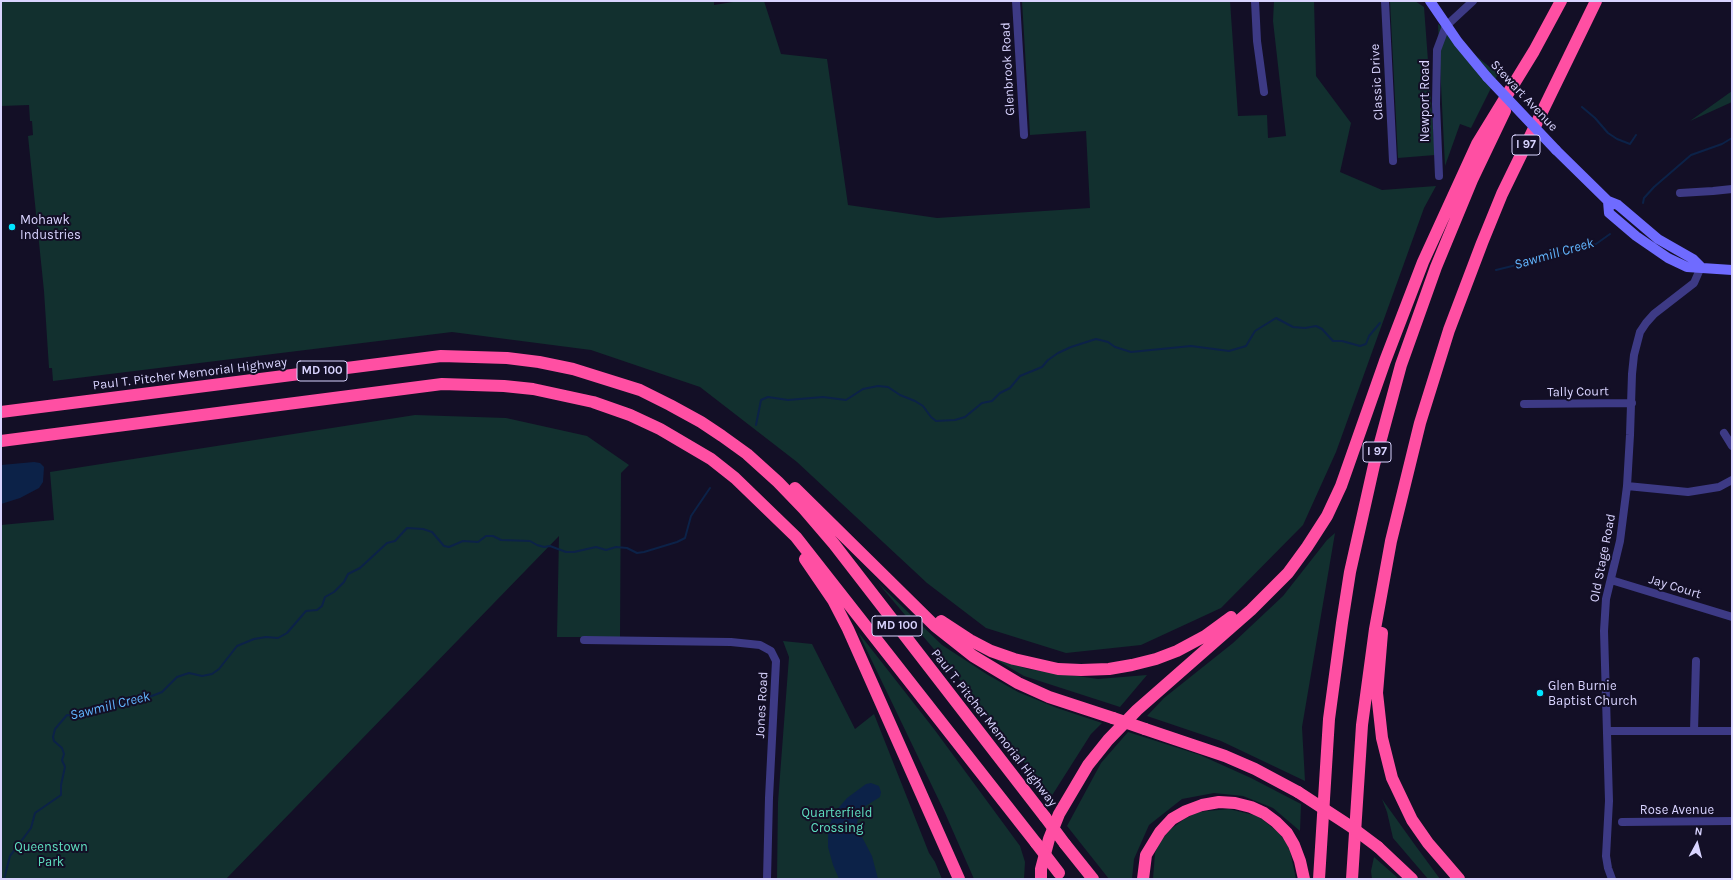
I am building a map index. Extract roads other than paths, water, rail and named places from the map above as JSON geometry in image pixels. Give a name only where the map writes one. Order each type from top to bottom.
[{"type":"highway","name":"I 97","points":[[1319,879],[1325,771],[1332,698],[1350,572],[1374,465],[1402,365],[1439,261],[1472,180],[1534,51],[1561,1]]},
{"type":"highway","name":"I 97","points":[[1352,879],[1363,718],[1375,629],[1391,541],[1407,474],[1434,375],[1470,272],[1502,194],[1596,1]]},
{"type":"highway","points":[[1040,879],[1049,839],[1059,814],[1084,771],[1108,740],[1137,710],[1251,610],[1288,574],[1327,516],[1342,486],[1405,309],[1424,262],[1477,144],[1534,51]]},
{"type":"highway","name":"Paul T. Pitcher Memorial Highway","points":[[1,412],[441,356],[507,358],[572,369],[640,390],[701,422],[747,454],[778,482],[804,509],[838,550],[1093,879]]},
{"type":"highway","name":"MD 100","points":[[1,441],[442,384],[504,386],[533,389],[594,402],[630,415],[660,429],[711,459],[735,478],[796,537],[1061,876]]},
{"type":"highway","points":[[701,422],[749,450],[783,476],[935,626],[968,653],[995,670],[1049,697],[1145,728],[1224,756],[1255,770],[1298,792],[1350,826],[1378,847],[1412,879]]},
{"type":"highway","points":[[772,515],[809,564],[833,600],[848,629],[959,879]]},
{"type":"highway","points":[[1391,541],[1377,694],[1382,738],[1392,778],[1412,820],[1428,843],[1459,879]]},
{"type":"highway","points":[[889,580],[949,628],[991,651],[1036,665],[1058,669],[1081,670],[1109,669],[1132,665],[1177,651],[1205,636],[1288,574]]},
{"type":"highway","points":[[1143,879],[1146,855],[1160,832],[1172,819],[1186,811],[1202,805],[1219,802],[1235,803],[1251,807],[1264,813],[1276,822],[1287,833],[1294,845],[1300,861],[1304,879]]},
{"type":"street","name":"Glenbrook Road","points":[[1016,1],[1024,135]]},
{"type":"street","points":[[1254,1],[1257,41],[1264,92]]},
{"type":"street","name":"Classic Drive","points":[[1385,1],[1393,162]]},
{"type":"street","name":"Stewart Avenue","points":[[1430,1],[1446,26],[1487,77],[1556,150],[1608,201],[1609,213],[1649,246],[1668,258],[1687,267],[1732,270]]},
{"type":"street","points":[[1446,26],[1473,1]]},
{"type":"street","name":"Newport Road","points":[[1439,176],[1436,104],[1437,50],[1446,26]]},
{"type":"street","points":[[1680,193],[1732,189]]},
{"type":"street","name":"Old Stage Road","points":[[1612,879],[1606,856],[1609,801],[1604,631],[1606,599],[1620,541],[1627,486],[1633,361],[1640,332],[1654,314],[1694,284],[1701,268]]},
{"type":"street","name":"Tally Court","points":[[1524,404],[1632,403]]},
{"type":"street","points":[[1724,433],[1732,446]]},
{"type":"street","points":[[1627,486],[1688,492],[1719,487],[1732,480]]},
{"type":"street","name":"Jay Court","points":[[1611,580],[1732,617]]},
{"type":"street","name":"Jones Road","points":[[584,640],[731,642],[760,645],[771,650],[776,661],[767,879]]},
{"type":"street","points":[[1694,731],[1696,661]]},
{"type":"street","points":[[1607,731],[1732,731]]},
{"type":"street","name":"Rose Avenue","points":[[1622,822],[1732,822]]},
{"type":"water","points":[[34,462],[40,463],[44,467],[43,482],[39,488],[20,498],[1,504],[1,465]]},
{"type":"water","points":[[871,783],[879,786],[881,792],[880,797],[864,807],[860,813],[857,823],[862,837],[872,856],[878,879],[839,879],[828,847],[828,829],[834,813],[847,798],[866,784]]},
{"type":"waterway","points":[[1582,107],[1595,118],[1608,133],[1617,139],[1630,144],[1636,135]]},
{"type":"waterway","name":"Sawmill Creek","points":[[1643,203],[1644,198],[1654,187],[1691,155],[1722,144],[1732,138]]},
{"type":"waterway","name":"Sawmill Creek","points":[[1496,270],[1554,257],[1567,250],[1596,244],[1610,234]]},
{"type":"waterway","name":"Sawmill Creek","points":[[756,425],[761,400],[768,397],[788,400],[823,397],[846,400],[863,389],[878,386],[888,387],[900,395],[915,401],[923,406],[936,421],[955,420],[965,417],[982,403],[992,401],[1000,393],[1010,388],[1020,376],[1042,367],[1048,360],[1058,353],[1096,339],[1108,342],[1115,347],[1131,352],[1191,346],[1229,351],[1246,346],[1255,331],[1276,318],[1293,327],[1305,328],[1316,326],[1322,329],[1333,341],[1342,341],[1360,346],[1366,344],[1369,336],[1380,323]]},
{"type":"waterway","name":"Sawmill Creek","points":[[4,879],[10,856],[31,828],[35,813],[61,795],[61,785],[65,767],[62,760],[64,754],[62,748],[54,741],[53,737],[55,729],[67,715],[75,716],[90,713],[98,707],[121,705],[128,700],[139,701],[162,692],[177,677],[189,673],[202,676],[212,674],[219,669],[237,646],[254,639],[266,637],[278,638],[287,633],[306,611],[317,610],[322,606],[325,597],[334,592],[344,582],[348,574],[360,568],[387,543],[395,541],[407,528],[423,529],[432,532],[444,546],[449,547],[463,541],[478,542],[486,536],[493,536],[501,540],[530,541],[537,545],[544,547],[550,546],[566,552],[574,552],[596,547],[606,550],[616,547],[627,548],[637,553],[677,542],[685,538],[691,516],[710,488]]},
{"type":"place","name":"Mohawk Industries","points":[[12,227]]},
{"type":"place","name":"Glen Burnie Baptist Church","points":[[1540,693]]},
{"type":"park label","name":"Quarterfield Crossing","points":[[837,820]]},
{"type":"park label","name":"Queenstown Park","points":[[51,854]]}]
